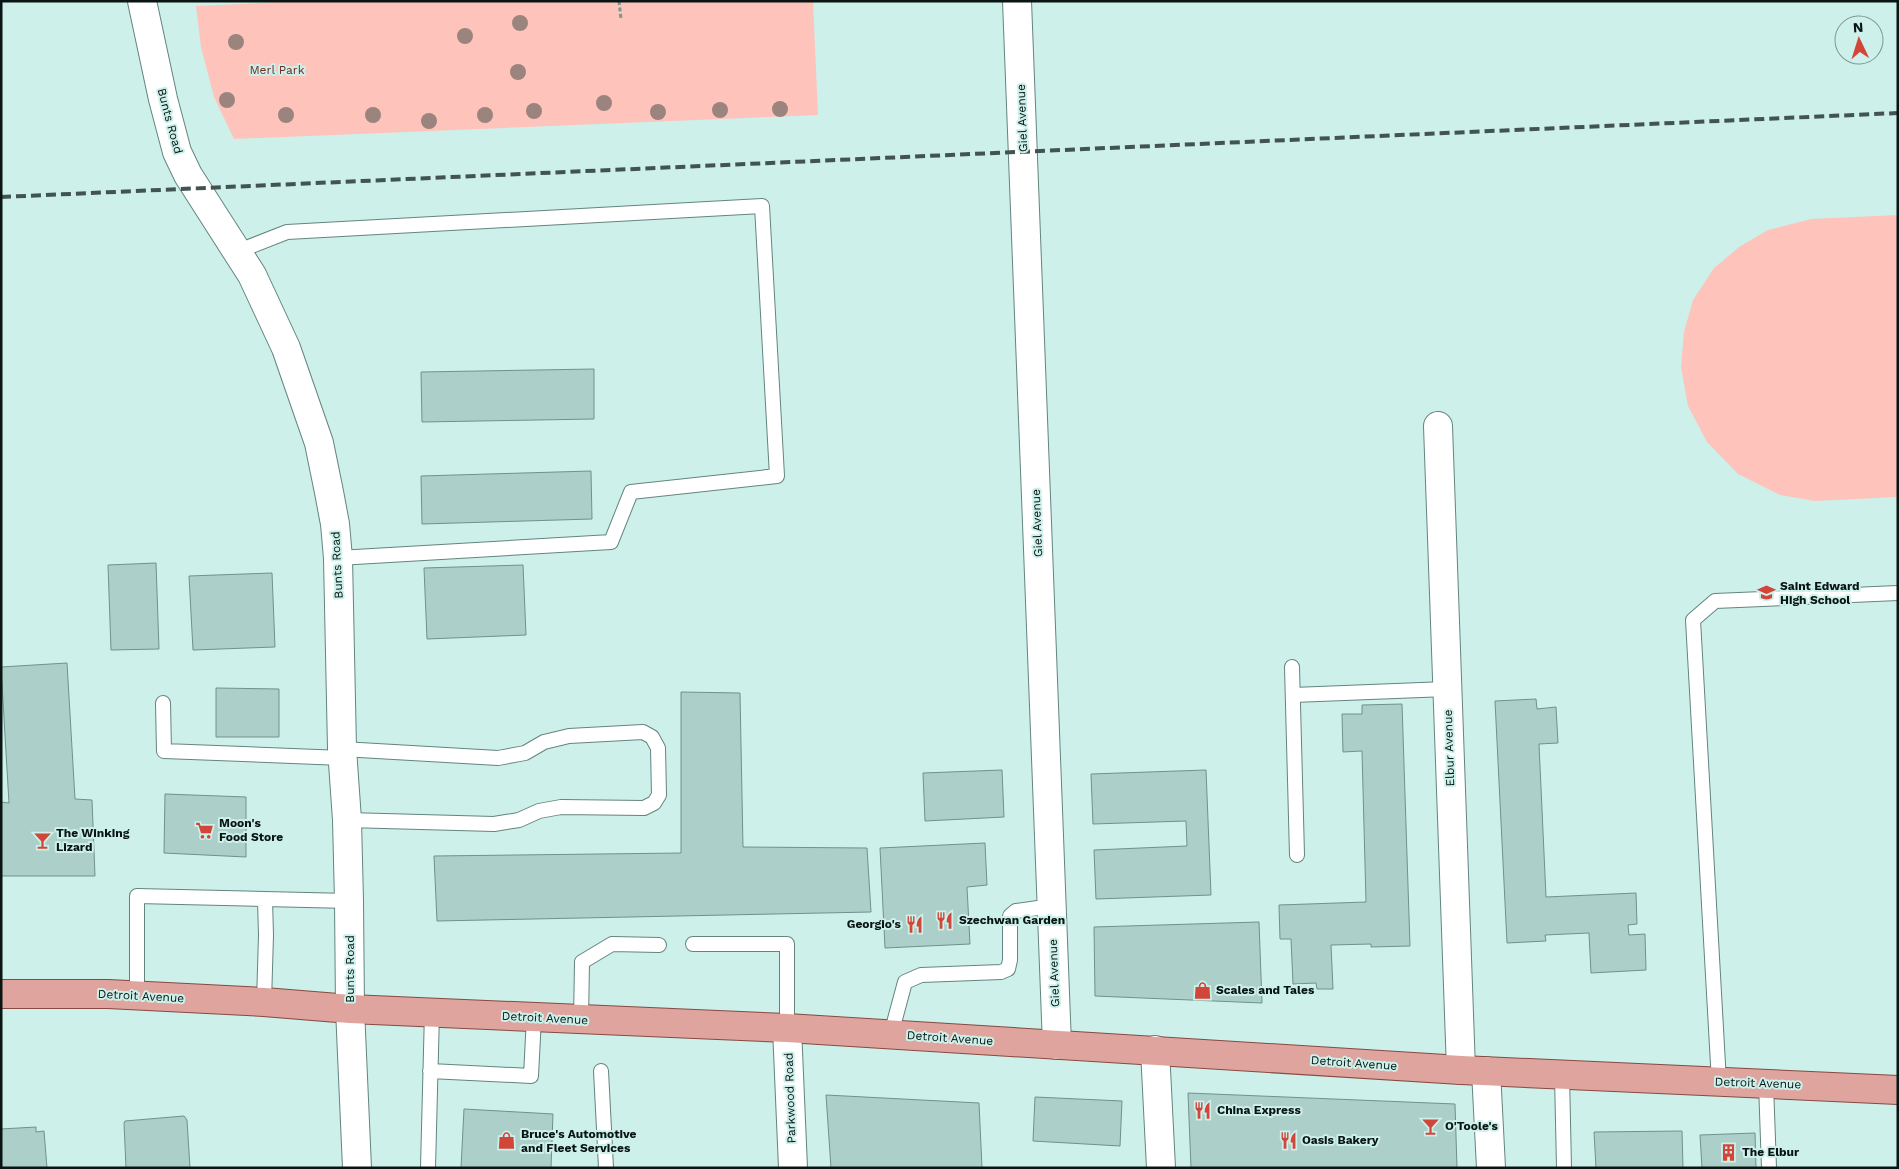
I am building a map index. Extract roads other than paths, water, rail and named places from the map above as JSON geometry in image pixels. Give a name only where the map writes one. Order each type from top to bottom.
[{"type":"main road","name":"Detroit Avenue","points":[[1,994],[137,995],[350,1009],[788,1028],[1473,1071],[1898,1090]]},
{"type":"street","name":"Bunts Road","points":[[142,1],[177,152],[188,175],[260,291],[286,348],[319,443],[335,524],[338,558],[342,754],[349,901],[350,1009],[357,1168]]},
{"type":"street","name":"Giel Avenue","points":[[1017,1],[1057,1045]]},
{"type":"street","name":"Elbur Avenue","points":[[1438,426],[1447,689],[1473,1071],[1491,1168]]},
{"type":"street","name":"Parkwood Road","points":[[788,1028],[793,1168]]},
{"type":"street","points":[[1155,1050],[1160,1168]]},
{"type":"lane","points":[[236,252],[287,232],[762,206],[777,476],[631,492],[611,542],[338,558]]},
{"type":"lane","points":[[1719,1082],[1693,620],[1715,601],[1898,593]]},
{"type":"lane","points":[[1292,667],[1296,855]]},
{"type":"lane","points":[[1293,695],[1447,689]]},
{"type":"lane","points":[[163,703],[164,751],[498,758],[525,753],[544,742],[568,736],[642,732],[652,737],[658,748],[659,795],[654,803],[644,808],[561,807],[539,811],[519,820],[494,824],[346,820]]},
{"type":"lane","points":[[137,995],[137,896],[349,901]]},
{"type":"lane","points":[[264,900],[264,1002]]},
{"type":"lane","points":[[891,1034],[905,982],[921,974],[1001,972],[1008,969],[1010,960],[1010,916],[1016,911],[1052,906]]},
{"type":"lane","points":[[581,1020],[582,962],[612,944],[659,945]]},
{"type":"lane","points":[[693,944],[787,944],[788,1028]]},
{"type":"lane","points":[[428,1168],[432,1012]]},
{"type":"lane","points":[[430,1071],[531,1076],[534,1017]]},
{"type":"lane","points":[[601,1071],[606,1168]]},
{"type":"lane","points":[[1562,1075],[1564,1168]]},
{"type":"lane","points":[[1766,1084],[1770,1168]]},
{"type":"railway","points":[[1,197],[1898,113]]},
{"type":"place","name":"Saint Edward High School","points":[[1766,593]]},
{"type":"place","name":"Moon's Food Store","points":[[205,830]]},
{"type":"place","name":"The Winking Lizard","points":[[42,840]]},
{"type":"place","name":"Szechwan Garden","points":[[945,920]]},
{"type":"place","name":"Georgio's","points":[[915,924]]},
{"type":"place","name":"Scales and Tales","points":[[1202,990]]},
{"type":"place","name":"China Express","points":[[1203,1110]]},
{"type":"place","name":"O'Toole's","points":[[1431,1126]]},
{"type":"place","name":"Oasis Bakery","points":[[1288,1140]]},
{"type":"place","name":"Bruce's Automotive and Fleet Services","points":[[507,1141]]},
{"type":"place","name":"The Elbur","points":[[1728,1152]]},
{"type":"park label","name":"Merl Park","points":[[277,70]]}]
